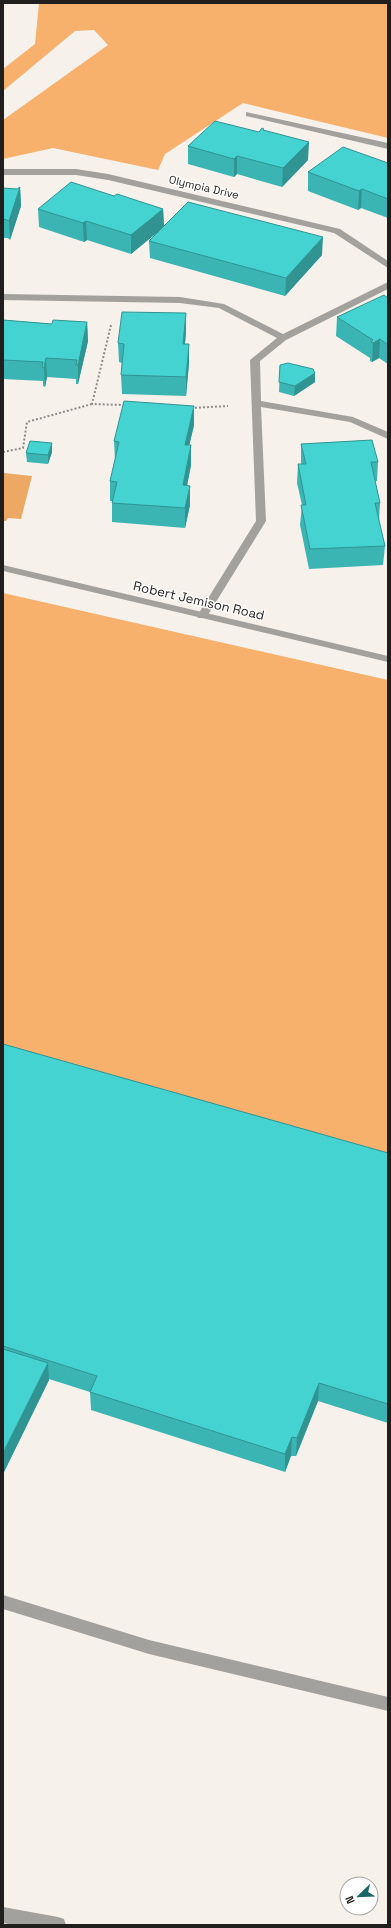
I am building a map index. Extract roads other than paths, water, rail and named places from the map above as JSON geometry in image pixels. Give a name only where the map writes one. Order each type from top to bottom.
[{"type":"street","points":[[249,114],[388,146]]},
{"type":"street","name":"Olympia Drive","points":[[3,172],[76,172],[108,177],[337,231],[388,265]]},
{"type":"street","points":[[202,616],[261,521],[255,360],[283,338],[388,285]]},
{"type":"street","points":[[3,297],[180,300],[221,306],[283,338]]},
{"type":"street","points":[[256,403],[353,420],[388,436]]},
{"type":"street","name":"Robert Jemison Road","points":[[3,568],[388,659]]},
{"type":"street","points":[[3,1602],[149,1647],[388,1704]]},
{"type":"street","points":[[3,1915],[58,1925]]}]
